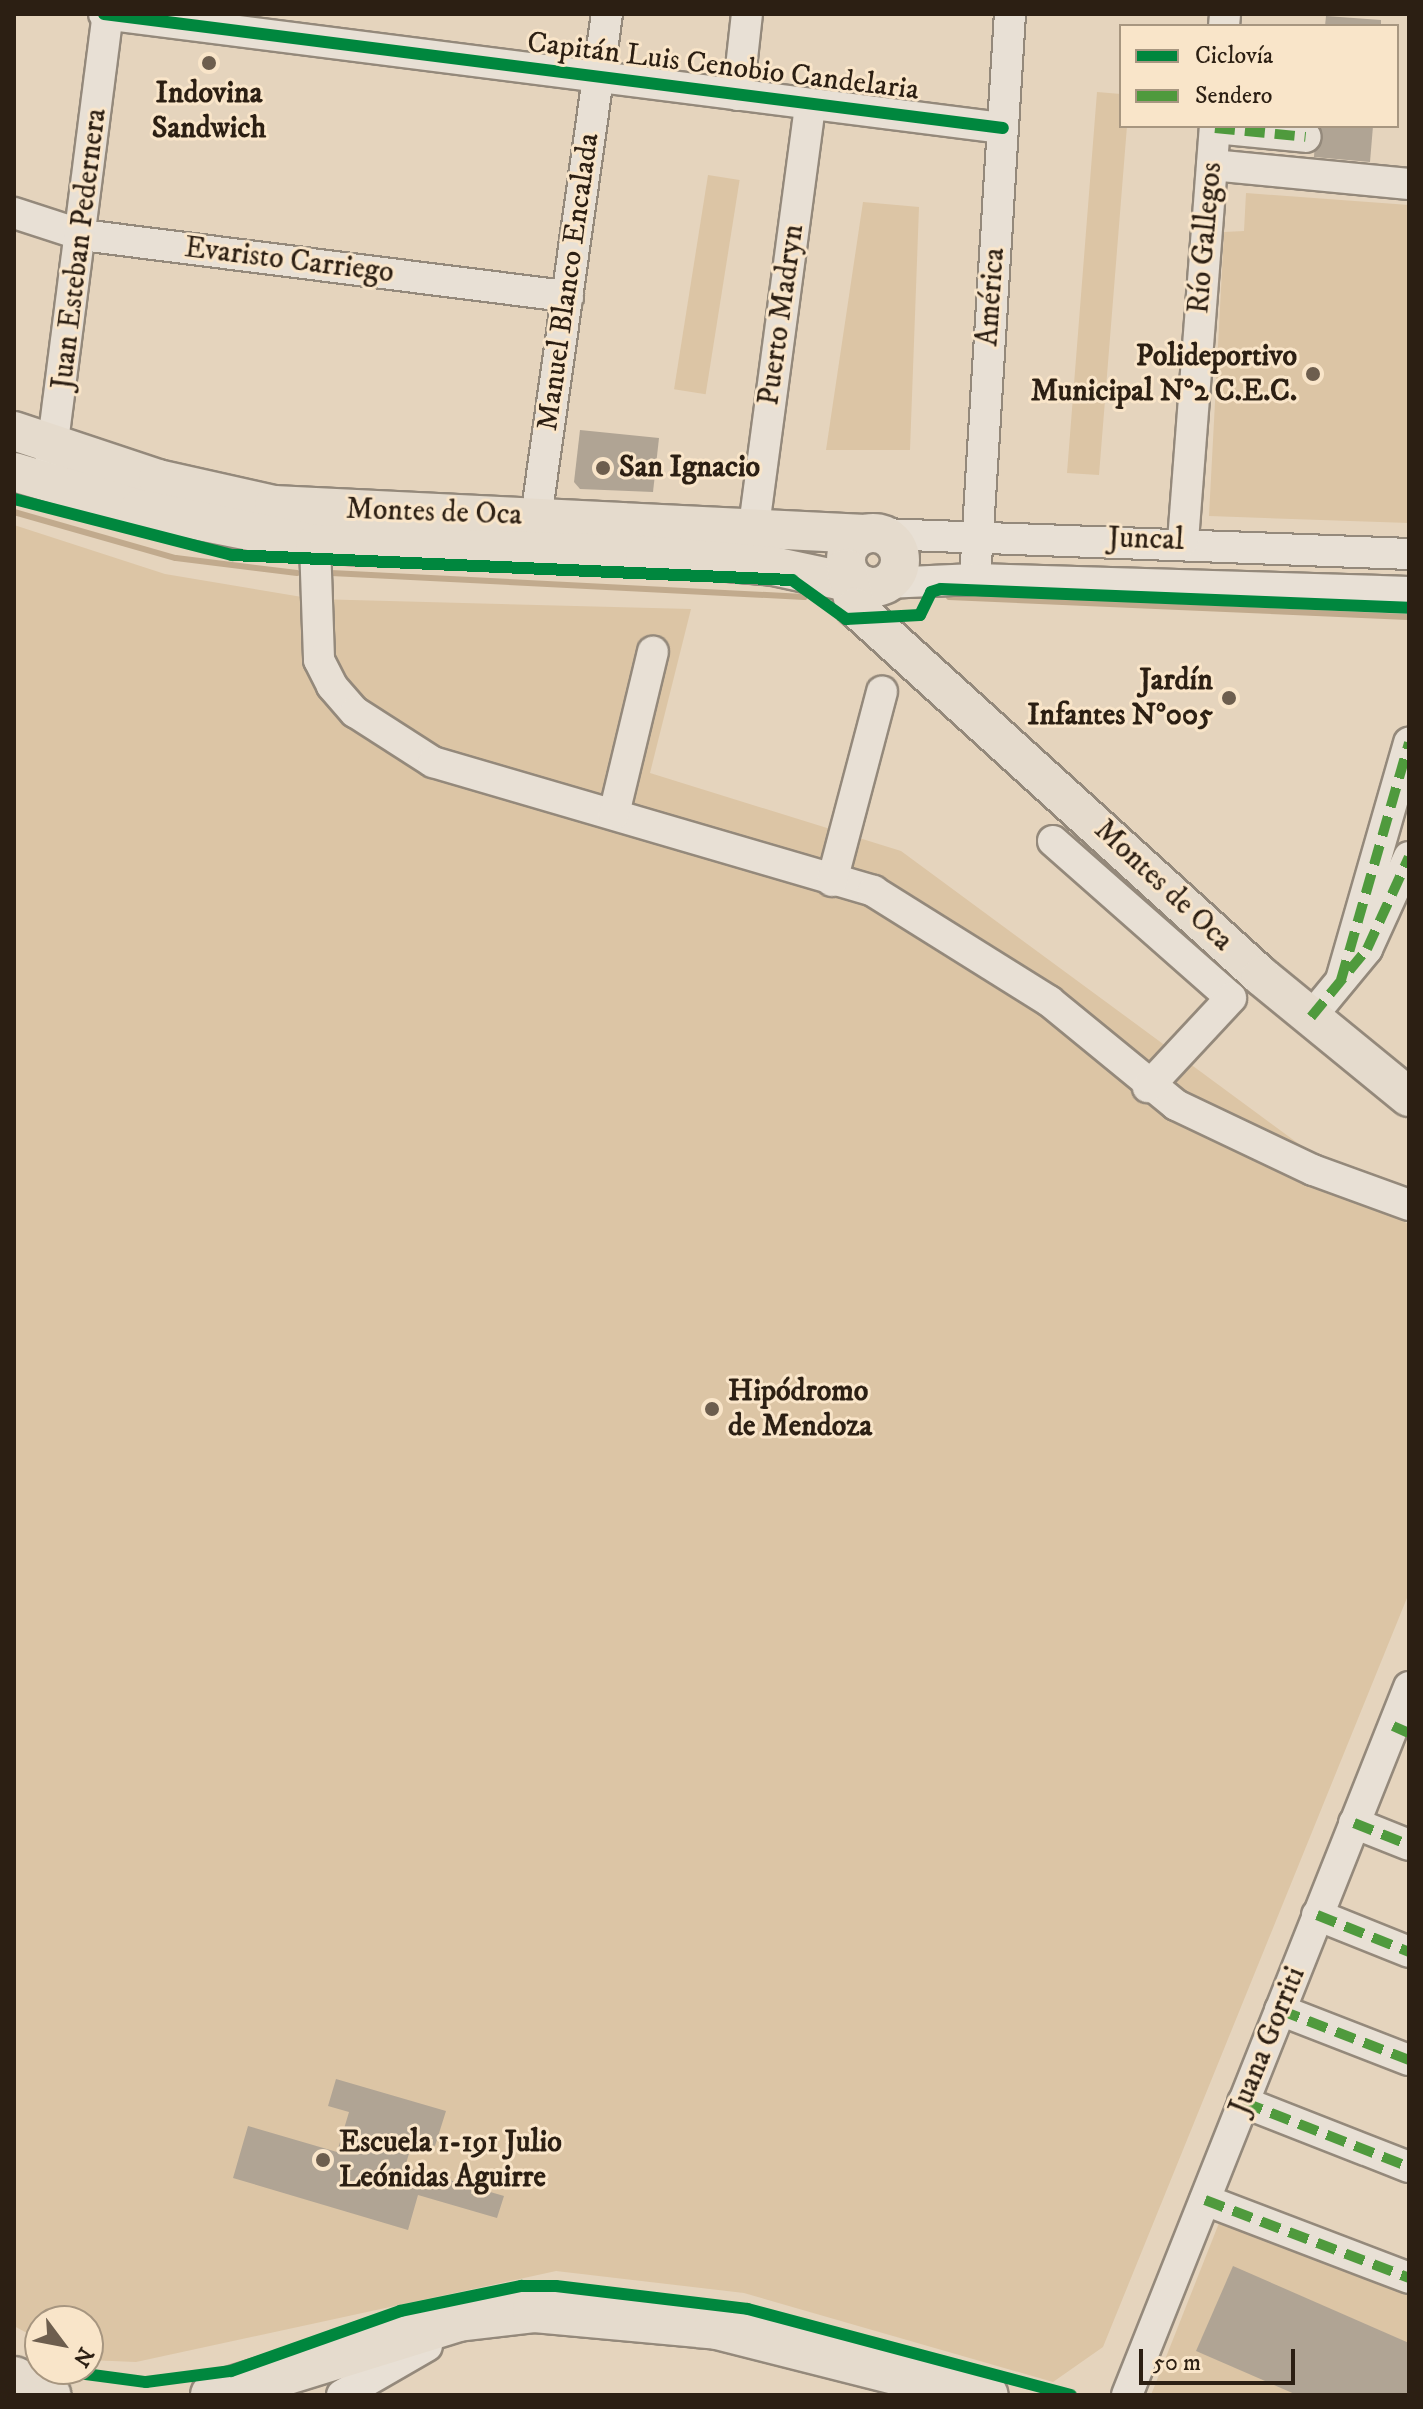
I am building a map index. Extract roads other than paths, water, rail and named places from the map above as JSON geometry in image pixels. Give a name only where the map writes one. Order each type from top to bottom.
[{"type":"highway","points":[[213,2395],[458,2319],[535,2310],[730,2329],[986,2395]]},
{"type":"highway","points":[[14,2379],[48,2395]]},
{"type":"main road","name":"Montes de Oca","points":[[14,431],[187,487],[274,505],[534,533],[759,565],[875,567]]},
{"type":"main road","name":"Montes de Oca","points":[[29,477],[223,529],[315,544],[754,526],[875,567],[904,615],[926,665]]},
{"type":"main road","name":"Montes de Oca","points":[[875,567],[855,607],[926,665],[1311,1017],[1409,1097]]},
{"type":"street","name":"Capitán Luis Cenobio Candelaria","points":[[107,14],[1003,128]]},
{"type":"street","name":"Juan Esteban Pedernera","points":[[29,477],[57,444],[107,14]]},
{"type":"street","name":"Manuel Blanco Encalada","points":[[534,533],[607,14]]},
{"type":"street","points":[[738,95],[747,14]]},
{"type":"street","name":"América","points":[[975,579],[975,535],[1010,14]]},
{"type":"street","name":"Puerto Madryn","points":[[754,526],[810,105]]},
{"type":"street","name":"Río Gallegos","points":[[1183,541],[1215,128]]},
{"type":"street","points":[[1224,128],[1306,137]]},
{"type":"street","points":[[1212,165],[1409,184]]},
{"type":"street","name":"Evaristo Carriego","points":[[14,213],[82,235],[568,296]]},
{"type":"street","name":"Juncal","points":[[875,567],[975,535],[1183,541],[1409,554]]},
{"type":"street","points":[[315,544],[319,660],[355,712],[433,762],[873,891],[1049,1001],[1148,1087],[1313,1170],[1409,1205]]},
{"type":"street","name":"Juncal","points":[[875,567],[975,579],[1407,596]]},
{"type":"street","points":[[614,814],[653,652]]},
{"type":"street","points":[[832,881],[882,692]]},
{"type":"street","points":[[1341,980],[1409,743]]},
{"type":"street","points":[[1053,841],[1231,998],[1148,1087]]},
{"type":"street","points":[[1311,1017],[1367,949],[1409,857]]},
{"type":"street","name":"Juana Gorriti","points":[[1127,2395],[1354,1823],[1401,1730],[1409,1687]]},
{"type":"street","points":[[1354,1823],[1409,1845]]},
{"type":"street","points":[[1317,1915],[1409,1952]]},
{"type":"street","points":[[1280,2010],[1409,2060]]},
{"type":"street","points":[[1243,2102],[1409,2167]]},
{"type":"street","points":[[1205,2200],[1409,2278]]},
{"type":"street","points":[[342,2395],[405,2354],[535,2310]]},
{"type":"waterway","points":[[14,512],[176,558],[297,573]]},
{"type":"waterway","points":[[331,573],[804,597]]},
{"type":"waterway","points":[[949,597],[1408,617]]},
{"type":"place","name":"Indovina Sandwich","points":[[209,63]]},
{"type":"place","name":"Polideportivo Municipal N°2 C.E.C.","points":[[1313,374]]},
{"type":"place","name":"San Ignacio","points":[[603,468]]},
{"type":"place","name":"Jardín Infantes N°005","points":[[1229,698]]},
{"type":"place","name":"Hipódromo de Mendoza","points":[[712,1409]]},
{"type":"place","name":"Escuela 1-191 Julio Leónidas Aguirre","points":[[323,2160]]}]
